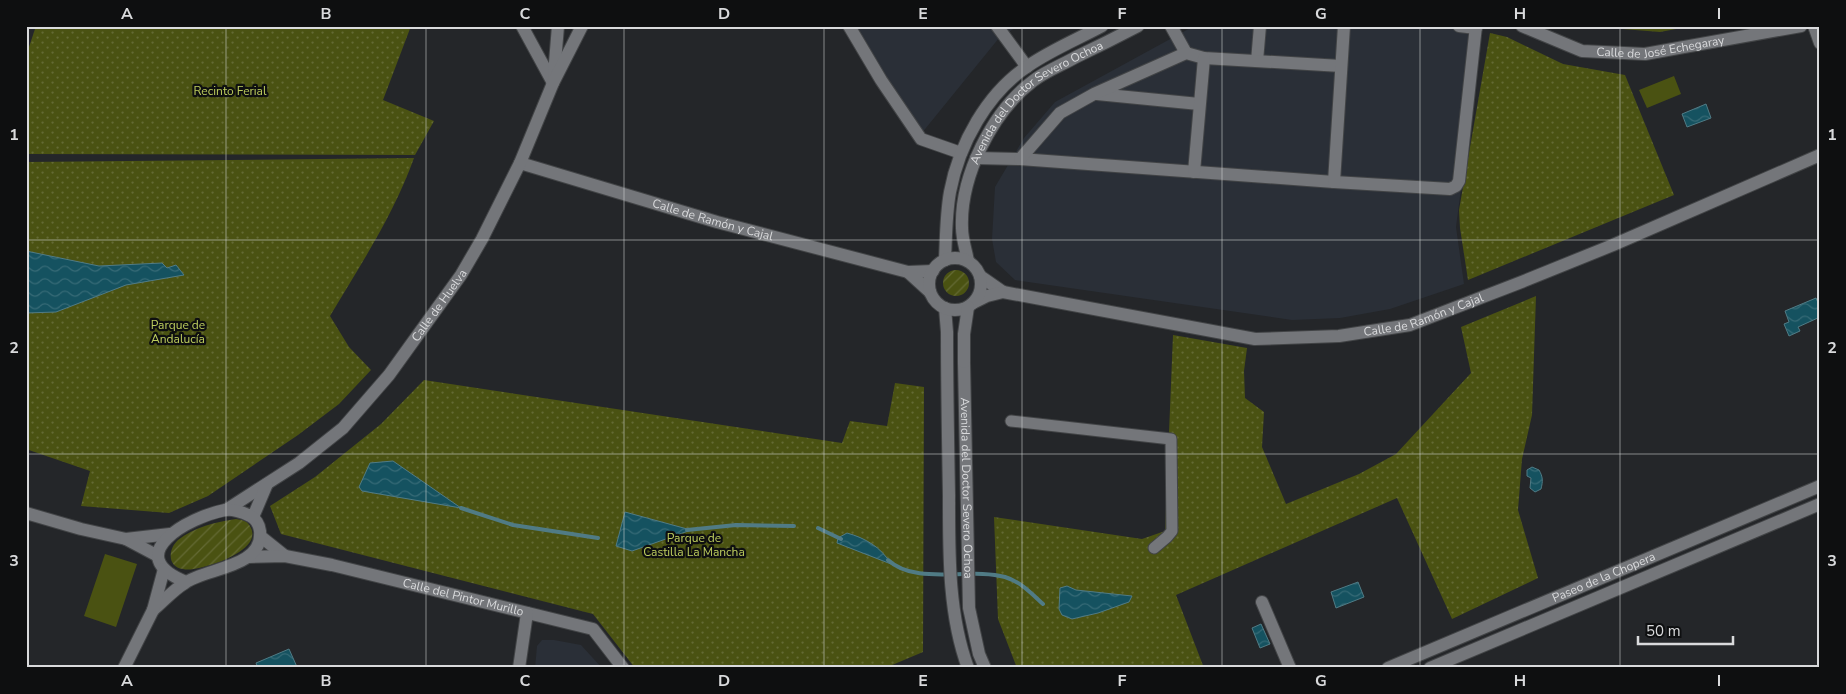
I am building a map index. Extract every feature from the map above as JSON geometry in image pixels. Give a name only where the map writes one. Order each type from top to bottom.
[{"type":"street","points":[[522,26],[553,83]]},
{"type":"street","points":[[553,83],[558,26]]},
{"type":"street","points":[[553,83],[582,26]]},
{"type":"street","points":[[849,26],[881,80],[922,138],[961,153]]},
{"type":"street","name":"Avenida del Doctor Severo Ochoa","points":[[944,260],[950,192],[961,153],[978,119],[1003,87],[1027,67],[1102,26]]},
{"type":"street","name":"Avenida del Doctor Severo Ochoa","points":[[968,261],[962,226],[965,199],[976,158],[997,119],[1034,80],[1138,26]]},
{"type":"street","points":[[1171,26],[1186,53]]},
{"type":"street","points":[[1257,61],[1260,26]]},
{"type":"street","points":[[1334,182],[1344,26]]},
{"type":"street","points":[[976,158],[1020,159],[1334,182],[1450,188],[1456,186],[1459,181],[1476,27],[1459,26]]},
{"type":"street","name":"Calle de José Echegaray","points":[[1522,26],[1582,51],[1645,54],[1801,26]]},
{"type":"street","points":[[1814,26],[1820,43]]},
{"type":"street","points":[[1002,28],[1027,67]]},
{"type":"street","points":[[1020,159],[1060,113],[1094,94],[1186,53],[1204,58],[1341,66]]},
{"type":"street","points":[[1194,172],[1204,58]]},
{"type":"street","name":"Calle de Huelva","points":[[170,534],[197,520],[226,510],[299,463],[343,428],[389,375],[461,275],[482,239],[520,163],[553,83]]},
{"type":"street","points":[[1094,94],[1199,104]]},
{"type":"street","name":"Calle de Ramón y Cajal","points":[[980,276],[1003,292],[1254,340],[1339,336],[1410,325],[1524,281],[1820,155]]},
{"type":"street","name":"Calle de Ramón y Cajal","points":[[520,163],[717,222],[908,272],[933,270]]},
{"type":"street","points":[[960,259],[968,261],[980,276],[980,290],[970,305],[961,310],[946,308],[939,304],[930,292],[930,277],[933,270],[944,260],[960,259]]},
{"type":"street","name":"Calle de Ramón y Cajal","points":[[908,272],[930,292]]},
{"type":"street","name":"Calle de Ramón y Cajal","points":[[970,305],[987,296],[1003,292]]},
{"type":"street","name":"Avenida del Doctor Severo Ochoa","points":[[970,305],[964,334],[966,526],[969,608],[977,645],[985,668]]},
{"type":"street","name":"Avenida del Doctor Severo Ochoa","points":[[946,308],[949,528],[957,633],[968,668]]},
{"type":"street","points":[[1010,421],[1171,439],[1172,531],[1154,548]]},
{"type":"street","points":[[253,516],[267,484]]},
{"type":"street","name":"Paseo de la Chopera","points":[[1388,668],[1820,486]]},
{"type":"street","name":"Paseo de la Chopera","points":[[1430,668],[1820,504]]},
{"type":"street","points":[[153,610],[186,582],[218,571],[248,557],[256,547],[260,536],[259,524],[253,516],[226,510]]},
{"type":"street","points":[[26,513],[81,529],[126,539],[158,556]]},
{"type":"street","points":[[126,539],[170,534]]},
{"type":"street","points":[[170,534],[160,544],[158,556],[164,569],[174,577],[186,582]]},
{"type":"street","name":"Calle del Pintor Murillo","points":[[260,536],[285,556]]},
{"type":"street","name":"Calle del Pintor Murillo","points":[[248,557],[285,556],[332,565],[592,629],[623,668]]},
{"type":"street","points":[[124,668],[153,610],[164,569]]},
{"type":"street","points":[[1262,602],[1290,668]]},
{"type":"street","points":[[518,668],[527,612]]},
{"type":"shaded area","points":[[847,26],[1018,26],[999,38],[917,139]]},
{"type":"shaded area","points":[[1194,26],[1482,26],[1456,227],[1464,284],[1390,309],[1340,318],[1292,320],[1015,280],[996,262],[992,239],[995,187],[1024,138],[1055,102]]},
{"type":"shaded area","points":[[542,640],[554,640],[581,645],[602,668],[535,668],[537,646]]},
{"type":"green space","name":"Recinto Ferial","points":[[36,26],[411,26],[383,100],[434,121],[415,155],[26,154],[26,56]]},
{"type":"green space","points":[[1585,26],[1692,26],[1660,32]]},
{"type":"green space","points":[[1490,33],[1507,37],[1563,64],[1625,75],[1674,195],[1468,280],[1459,210]]},
{"type":"green space","points":[[1674,76],[1681,94],[1647,108],[1639,90]]},
{"type":"green space","name":"Parque de Andalucía","points":[[414,158],[387,219],[330,316],[349,347],[371,370],[339,404],[298,435],[208,496],[169,513],[81,506],[90,471],[26,449],[26,162]]},
{"type":"green space","points":[[956,270],[965,274],[969,283],[965,292],[956,296],[947,292],[943,283],[947,274]]},
{"type":"green space","points":[[1536,296],[1532,415],[1522,459],[1518,510],[1538,578],[1452,619],[1397,498],[1176,595],[1204,668],[1017,668],[998,619],[994,517],[1142,539],[1165,531],[1173,335],[1247,348],[1244,371],[1245,398],[1264,412],[1262,447],[1286,504],[1359,474],[1396,454],[1471,373],[1461,327]]},
{"type":"green space","name":"Parque de Castilla La Mancha","points":[[424,380],[842,443],[850,421],[887,426],[895,383],[924,387],[923,652],[885,668],[635,668],[593,614],[281,534],[270,506],[315,477],[381,424]]},
{"type":"green space","points":[[236,519],[247,522],[251,528],[252,535],[246,547],[231,557],[210,565],[189,570],[178,568],[174,565],[171,557],[172,548],[184,535],[206,526]]},
{"type":"green space","points":[[105,554],[137,564],[116,627],[84,616]]},
{"type":"water","points":[[1706,104],[1711,118],[1687,127],[1682,114]]},
{"type":"water","points":[[26,251],[99,266],[162,263],[167,268],[176,265],[184,275],[126,285],[56,312],[26,313]]},
{"type":"water","points":[[1816,298],[1820,307],[1820,317],[1798,327],[1800,331],[1789,336],[1784,324],[1789,322],[1785,311]]},
{"type":"water","points":[[393,461],[461,508],[362,491],[359,487],[370,463]]},
{"type":"water","points":[[1532,467],[1539,470],[1542,479],[1541,489],[1535,492],[1530,488],[1531,478],[1527,476],[1527,470]]},
{"type":"water","points":[[625,512],[691,530],[632,551],[616,546]]},
{"type":"water","points":[[847,533],[872,544],[891,564],[837,543],[838,538]]},
{"type":"water","points":[[1358,582],[1364,597],[1336,608],[1331,592]]},
{"type":"water","points":[[1067,586],[1076,590],[1132,596],[1129,602],[1098,613],[1072,619],[1062,615],[1059,609],[1060,588]]},
{"type":"water","points":[[1261,624],[1270,644],[1260,648],[1252,628]]},
{"type":"water","points":[[289,649],[297,667],[258,668],[256,663]]},
{"type":"waterway","points":[[461,508],[513,525],[598,538]]},
{"type":"waterway","points":[[687,530],[736,525],[794,526]]},
{"type":"waterway","points":[[818,528],[841,539]]},
{"type":"waterway","points":[[888,560],[900,568],[913,572],[928,574],[991,574],[1005,577],[1021,585],[1043,604]]}]
